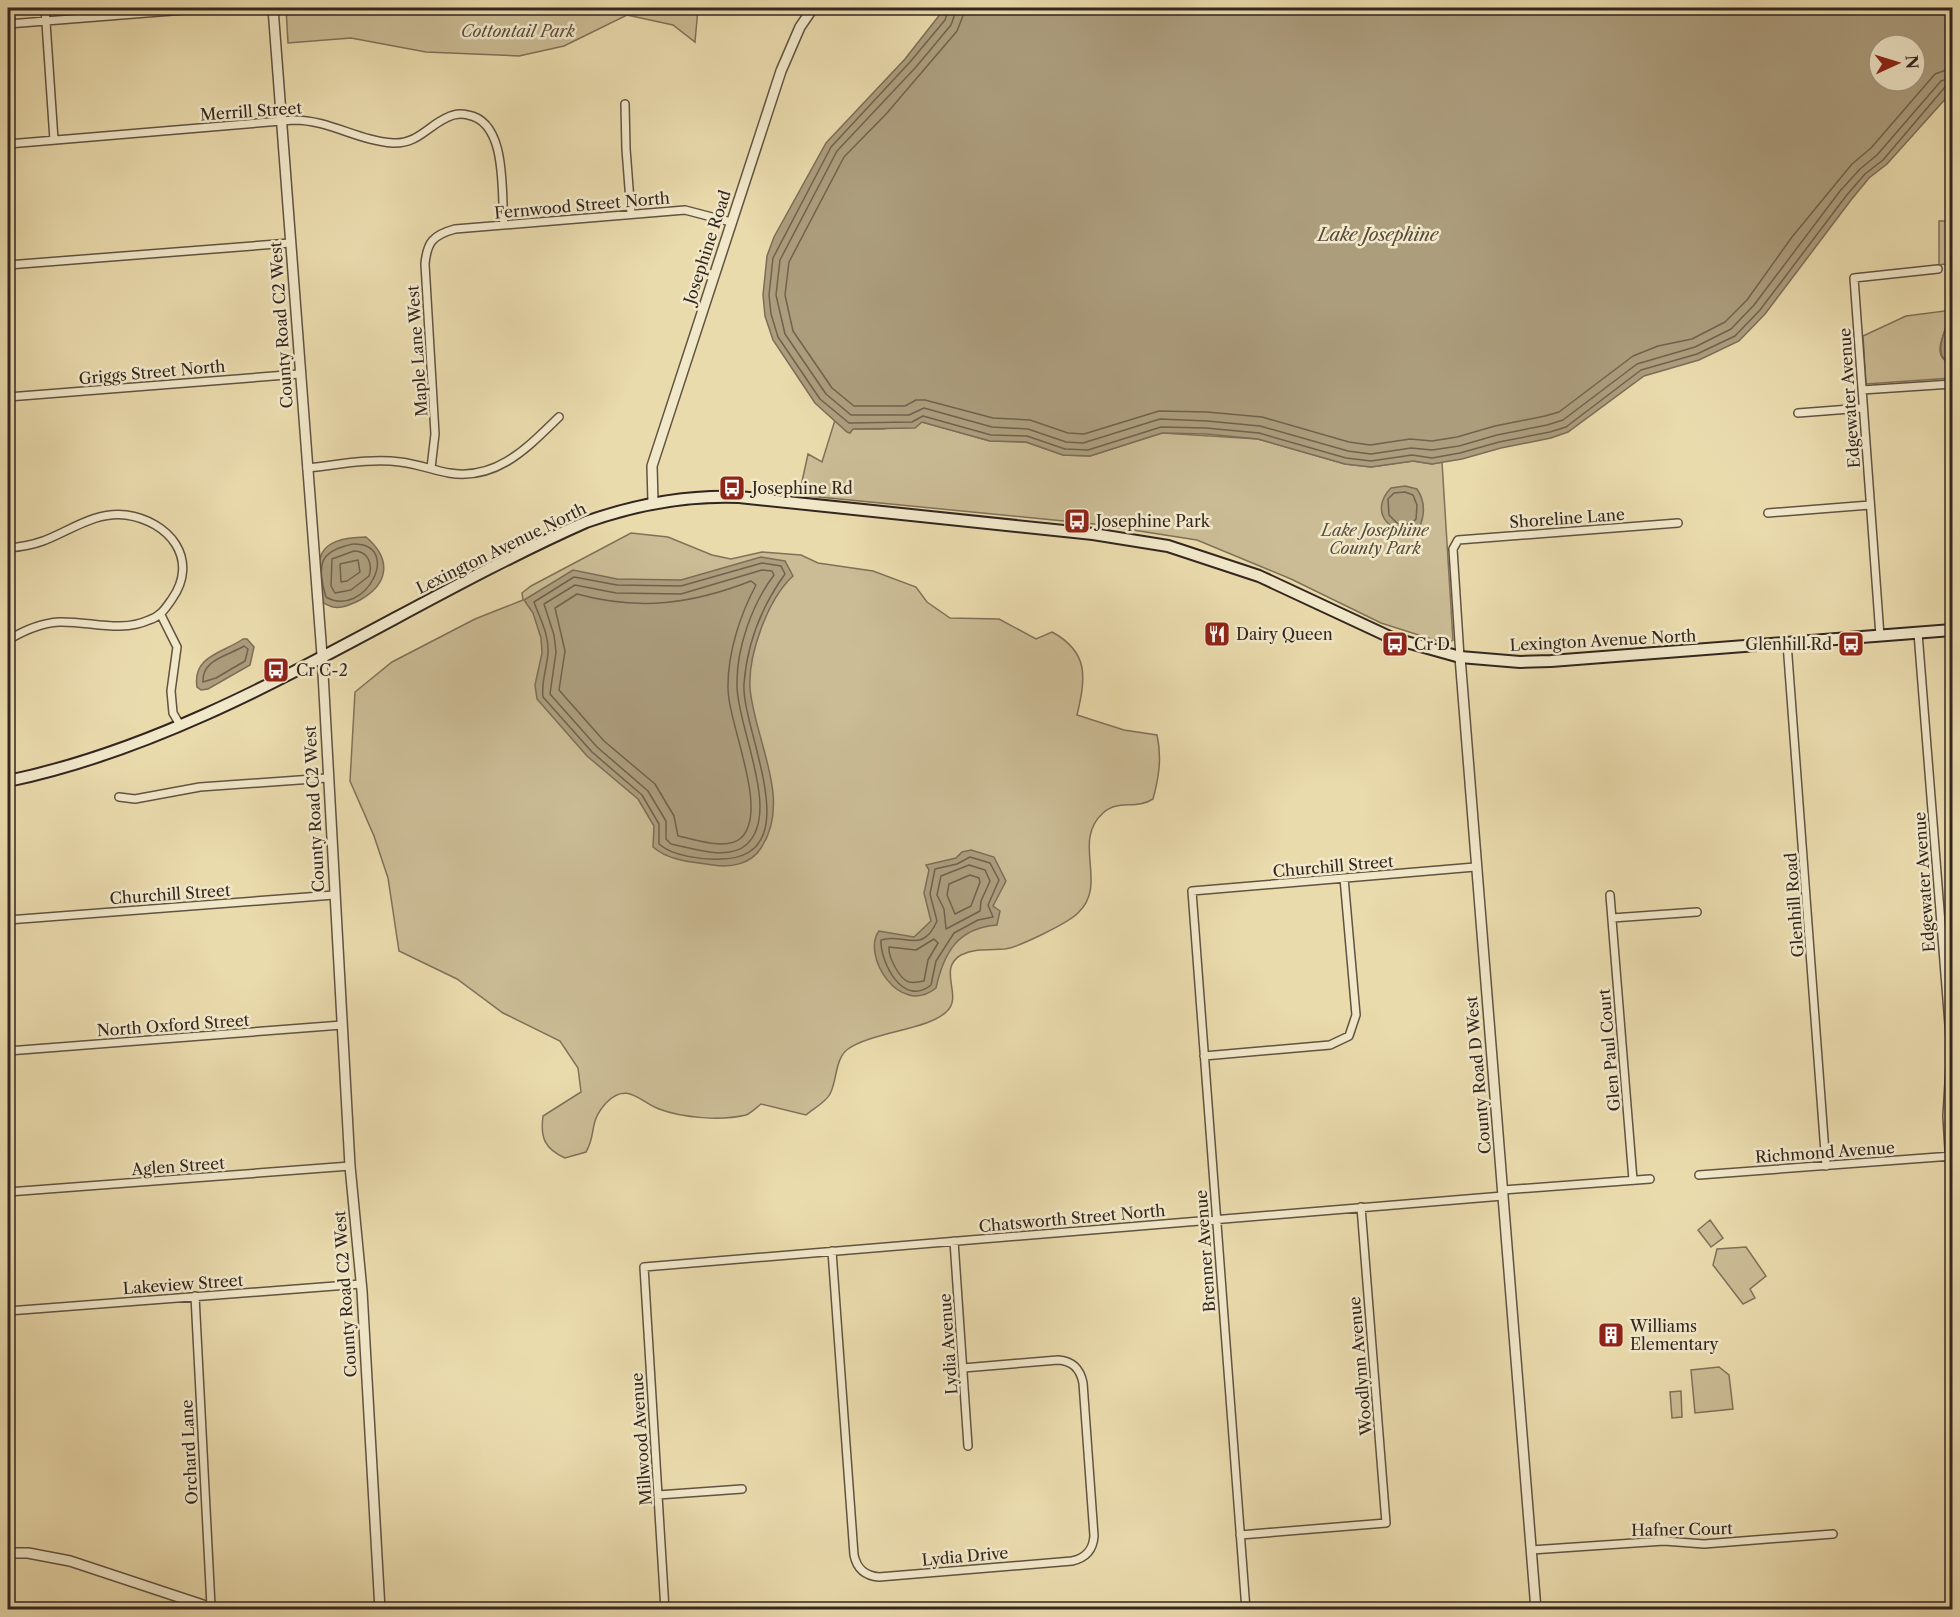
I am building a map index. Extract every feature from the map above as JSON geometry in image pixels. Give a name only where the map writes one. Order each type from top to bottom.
[{"type":"main road","name":"Lexington Avenue North","points":[[8,781],[101,756],[180,726],[563,532],[611,513],[653,502],[688,497],[738,497],[1151,543],[1242,569],[1383,635],[1460,657],[1520,662],[1551,661],[1953,630]]},
{"type":"street","points":[[45,8],[54,140]]},
{"type":"street","points":[[8,24],[210,8]]},
{"type":"street","name":"County Road C2 West","points":[[273,8],[322,655],[350,1166],[361,1284],[380,1610]]},
{"type":"street","name":"Josephine Road","points":[[653,502],[652,466],[731,222],[784,64],[800,27],[813,8]]},
{"type":"street","points":[[626,104],[626,149],[631,214]]},
{"type":"street","name":"Merrill Street","points":[[8,144],[281,121],[322,122],[392,143],[421,136],[454,115],[463,114],[480,118],[496,138],[504,225]]},
{"type":"street","name":"Fernwood Street North","points":[[435,236],[455,229],[685,210],[731,222]]},
{"type":"street","name":"Maple Lane West","points":[[431,468],[435,434],[425,264],[428,243],[435,236]]},
{"type":"street","points":[[8,265],[290,243]]},
{"type":"street","name":"Edgewater Avenue","points":[[1880,636],[1854,278],[1938,269]]},
{"type":"street","name":"Griggs Street North","points":[[8,397],[299,374]]},
{"type":"street","points":[[1862,390],[1953,384]]},
{"type":"street","points":[[1798,413],[1863,408]]},
{"type":"street","points":[[308,468],[383,461],[469,474],[495,469],[520,454],[560,417]]},
{"type":"street","points":[[1768,513],[1870,505]]},
{"type":"street","points":[[8,548],[43,541],[84,522],[105,516],[124,515],[153,523],[171,537],[182,558],[184,572],[180,588],[161,615],[137,625],[119,627],[58,622],[30,628],[8,640]]},
{"type":"street","name":"Shoreline Lane","points":[[1458,540],[1678,523]]},
{"type":"street","name":"County Road D West","points":[[1458,540],[1453,549],[1475,867],[1536,1610]]},
{"type":"street","points":[[161,615],[177,646],[171,691],[173,713],[180,726]]},
{"type":"street","name":"Edgewater Avenue","points":[[1918,633],[1951,1050],[1947,1116],[1953,1200]]},
{"type":"street","name":"Glenhill Road","points":[[1787,643],[1826,1166]]},
{"type":"street","points":[[119,797],[135,799],[200,787],[327,778]]},
{"type":"street","name":"Churchill Street","points":[[1192,891],[1475,867]]},
{"type":"street","points":[[1204,1056],[1330,1045],[1349,1036],[1356,1015],[1344,878]]},
{"type":"street","name":"Brenner Avenue","points":[[1192,891],[1246,1610]]},
{"type":"street","name":"Churchill Street","points":[[8,920],[334,895]]},
{"type":"street","name":"Glen Paul Court","points":[[1610,895],[1633,1180]]},
{"type":"street","points":[[1612,918],[1697,912]]},
{"type":"street","name":"North Oxford Street","points":[[8,1051],[342,1025]]},
{"type":"street","name":"Richmond Avenue","points":[[1699,1175],[1951,1156]]},
{"type":"street","name":"Aglen Street","points":[[8,1192],[350,1166]]},
{"type":"street","points":[[1503,1193],[1650,1179]]},
{"type":"street","name":"Chatsworth Street North","points":[[644,1267],[1360,1208],[1503,1193]]},
{"type":"street","name":"Woodlynn Avenue","points":[[1240,1534],[1386,1523],[1360,1208]]},
{"type":"street","name":"Lydia Avenue","points":[[954,1241],[968,1446]]},
{"type":"street","name":"Lydia Drive","points":[[832,1251],[854,1555],[855,1563],[865,1574],[879,1577],[1072,1561],[1081,1558],[1090,1550],[1094,1536],[1083,1383],[1080,1372],[1071,1363],[1058,1360],[963,1368]]},
{"type":"street","name":"Millwood Avenue","points":[[644,1267],[665,1610]]},
{"type":"street","name":"Lakeview Street","points":[[8,1311],[361,1284]]},
{"type":"street","name":"Orchard Lane","points":[[195,1296],[215,1608]]},
{"type":"street","points":[[658,1495],[742,1489]]},
{"type":"street","name":"Hafner Court","points":[[1531,1550],[1664,1540],[1704,1544],[1833,1534]]},
{"type":"street","points":[[8,1553],[28,1553],[70,1561],[215,1608]]},
{"type":"green space","name":"Cottontail Park","points":[[286,8],[698,8],[695,42],[673,25],[627,15],[564,46],[519,56],[426,52],[351,38],[288,43]]},
{"type":"green space","points":[[1939,221],[1952,221],[1952,263],[1939,265]]},
{"type":"green space","points":[[1952,310],[1940,347],[1944,360],[1952,364],[1952,378],[1866,384],[1863,336],[1906,316]]},
{"type":"green space","name":"Lake Josephine County Park","points":[[835,420],[852,429],[883,429],[922,422],[990,441],[1026,442],[1063,455],[1090,456],[1162,433],[1258,439],[1345,464],[1371,467],[1413,461],[1432,464],[1442,462],[1453,640],[1447,644],[1381,623],[1291,579],[1197,540],[1094,524],[799,495],[808,454],[822,462]]},
{"type":"green space","points":[[631,533],[668,537],[712,555],[731,559],[762,552],[801,555],[818,563],[873,571],[916,587],[927,602],[950,618],[999,619],[1036,639],[1052,632],[1073,648],[1079,657],[1083,677],[1077,715],[1124,730],[1157,735],[1159,767],[1153,799],[1140,804],[1115,806],[1103,813],[1094,824],[1089,850],[1090,889],[1087,902],[1078,913],[1054,928],[1012,947],[977,950],[954,960],[950,974],[953,996],[949,1009],[930,1022],[872,1038],[848,1049],[838,1064],[830,1094],[806,1115],[761,1104],[748,1114],[736,1117],[690,1116],[659,1109],[627,1093],[620,1094],[600,1110],[586,1152],[565,1158],[548,1147],[542,1131],[543,1116],[581,1092],[578,1068],[560,1041],[503,1013],[457,979],[399,951],[388,878],[374,836],[350,781],[355,692],[392,662],[475,619],[523,600],[522,593],[531,586]]},
{"type":"green space","points":[[1710,1220],[1723,1238],[1711,1247],[1698,1230]]},
{"type":"green space","points":[[1746,1247],[1766,1276],[1750,1289],[1755,1298],[1743,1304],[1713,1265],[1717,1249]]},
{"type":"green space","points":[[1719,1367],[1729,1375],[1733,1409],[1695,1413],[1691,1370]]},
{"type":"green space","points":[[1681,1391],[1682,1417],[1672,1418],[1670,1392]]},
{"type":"water","name":"Lake Josephine","points":[[945,8],[1952,8],[1952,84],[1947,97],[1887,164],[1869,178],[1765,314],[1739,341],[1699,360],[1644,376],[1568,432],[1462,459],[1432,464],[1413,461],[1371,467],[1345,464],[1258,439],[1206,434],[1162,433],[1090,456],[1063,455],[1026,442],[990,441],[922,422],[915,428],[853,429],[850,433],[847,432],[815,403],[773,340],[765,316],[763,295],[767,256],[774,237],[826,143],[905,59]]},
{"type":"water","points":[[1952,307],[1952,364],[1941,354],[1941,346]]},
{"type":"water","points":[[1405,486],[1417,489],[1422,498],[1423,513],[1419,528],[1409,530],[1391,526],[1382,513],[1384,497],[1391,488]]},
{"type":"water","points":[[366,537],[374,545],[383,562],[384,571],[377,586],[370,594],[343,607],[333,607],[320,601],[318,573],[322,553],[336,541]]},
{"type":"water","points":[[761,557],[785,561],[793,576],[775,598],[761,628],[750,674],[753,708],[773,790],[770,829],[757,853],[740,864],[720,866],[673,858],[653,847],[654,826],[638,799],[587,756],[537,699],[535,685],[542,653],[541,638],[533,613],[524,600],[573,570],[617,579],[681,580]]},
{"type":"water","points":[[243,639],[247,639],[254,647],[250,665],[208,689],[201,690],[197,687],[199,668],[204,662]]},
{"type":"water","points":[[971,850],[994,857],[1006,881],[993,906],[1000,911],[997,925],[972,931],[963,937],[955,944],[943,963],[936,988],[922,995],[909,995],[897,989],[879,967],[875,954],[875,941],[879,931],[914,937],[931,921],[924,893],[929,870],[926,865],[956,858],[962,852]]},
{"type":"place","name":"Josephine Rd","points":[[732,488]]},
{"type":"place","name":"Josephine Park","points":[[1077,521]]},
{"type":"place","name":"Dairy Queen","points":[[1217,634]]},
{"type":"place","name":"Cr D","points":[[1395,644]]},
{"type":"place","name":"Glenhill Rd","points":[[1851,644]]},
{"type":"place","name":"Cr C-2","points":[[276,670]]},
{"type":"place","name":"Williams Elementary","points":[[1611,1335]]}]
